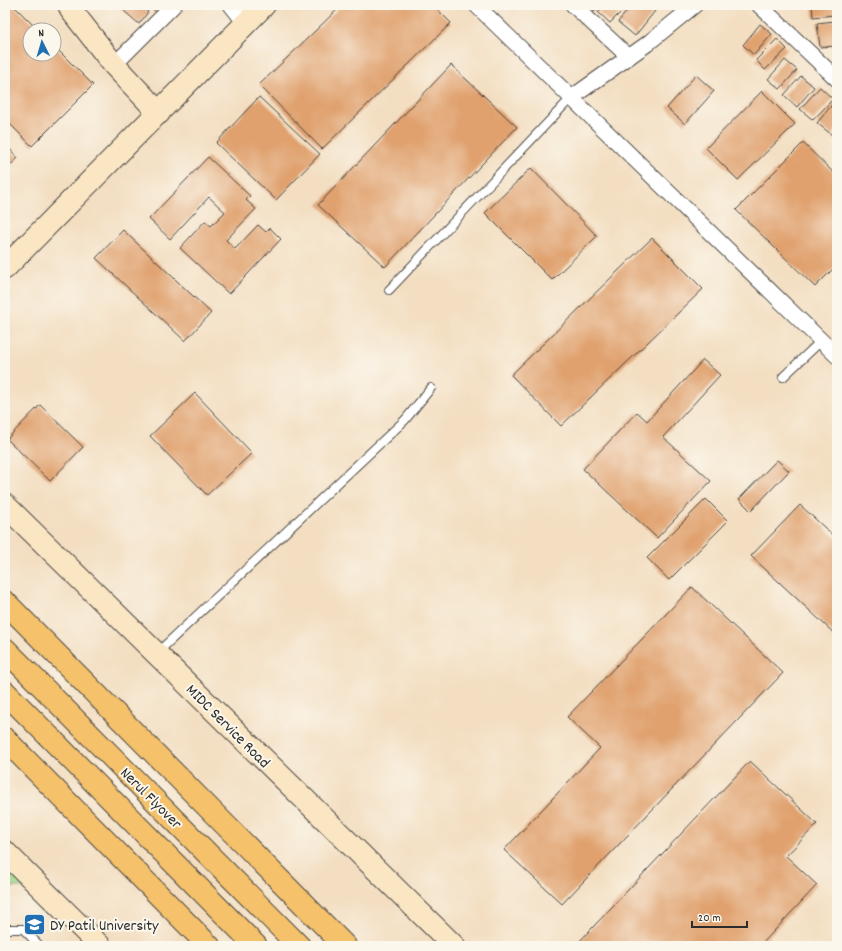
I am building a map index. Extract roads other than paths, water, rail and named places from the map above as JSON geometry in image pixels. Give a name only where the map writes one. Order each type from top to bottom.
[{"type":"highway","points":[[5,602],[345,946]]},
{"type":"highway","name":"Nerul Flyover","points":[[5,649],[299,946]]},
{"type":"highway","name":"Nerul Flyover","points":[[5,692],[256,946]]},
{"type":"highway","points":[[5,739],[209,946]]},
{"type":"street","points":[[69,5],[71,10],[114,65],[159,113]]},
{"type":"street","points":[[114,65],[174,5]]},
{"type":"street","points":[[231,5],[246,24]]},
{"type":"street","points":[[5,268],[264,5]]},
{"type":"street","points":[[476,5],[837,356]]},
{"type":"street","points":[[573,5],[629,57]]},
{"type":"street","points":[[571,98],[648,44],[695,5]]},
{"type":"street","points":[[759,5],[837,79]]},
{"type":"street","name":"MIDC Service Road","points":[[5,505],[454,946]]},
{"type":"street","points":[[5,852],[100,946]]},
{"type":"lane","points":[[390,290],[571,98]]},
{"type":"lane","points":[[783,377],[821,341]]},
{"type":"lane","points":[[156,653],[399,425],[432,388]]},
{"type":"lane","points":[[5,929],[22,929],[40,946]]},
{"type":"place","name":"DY Patil University","points":[[35,924]]}]
